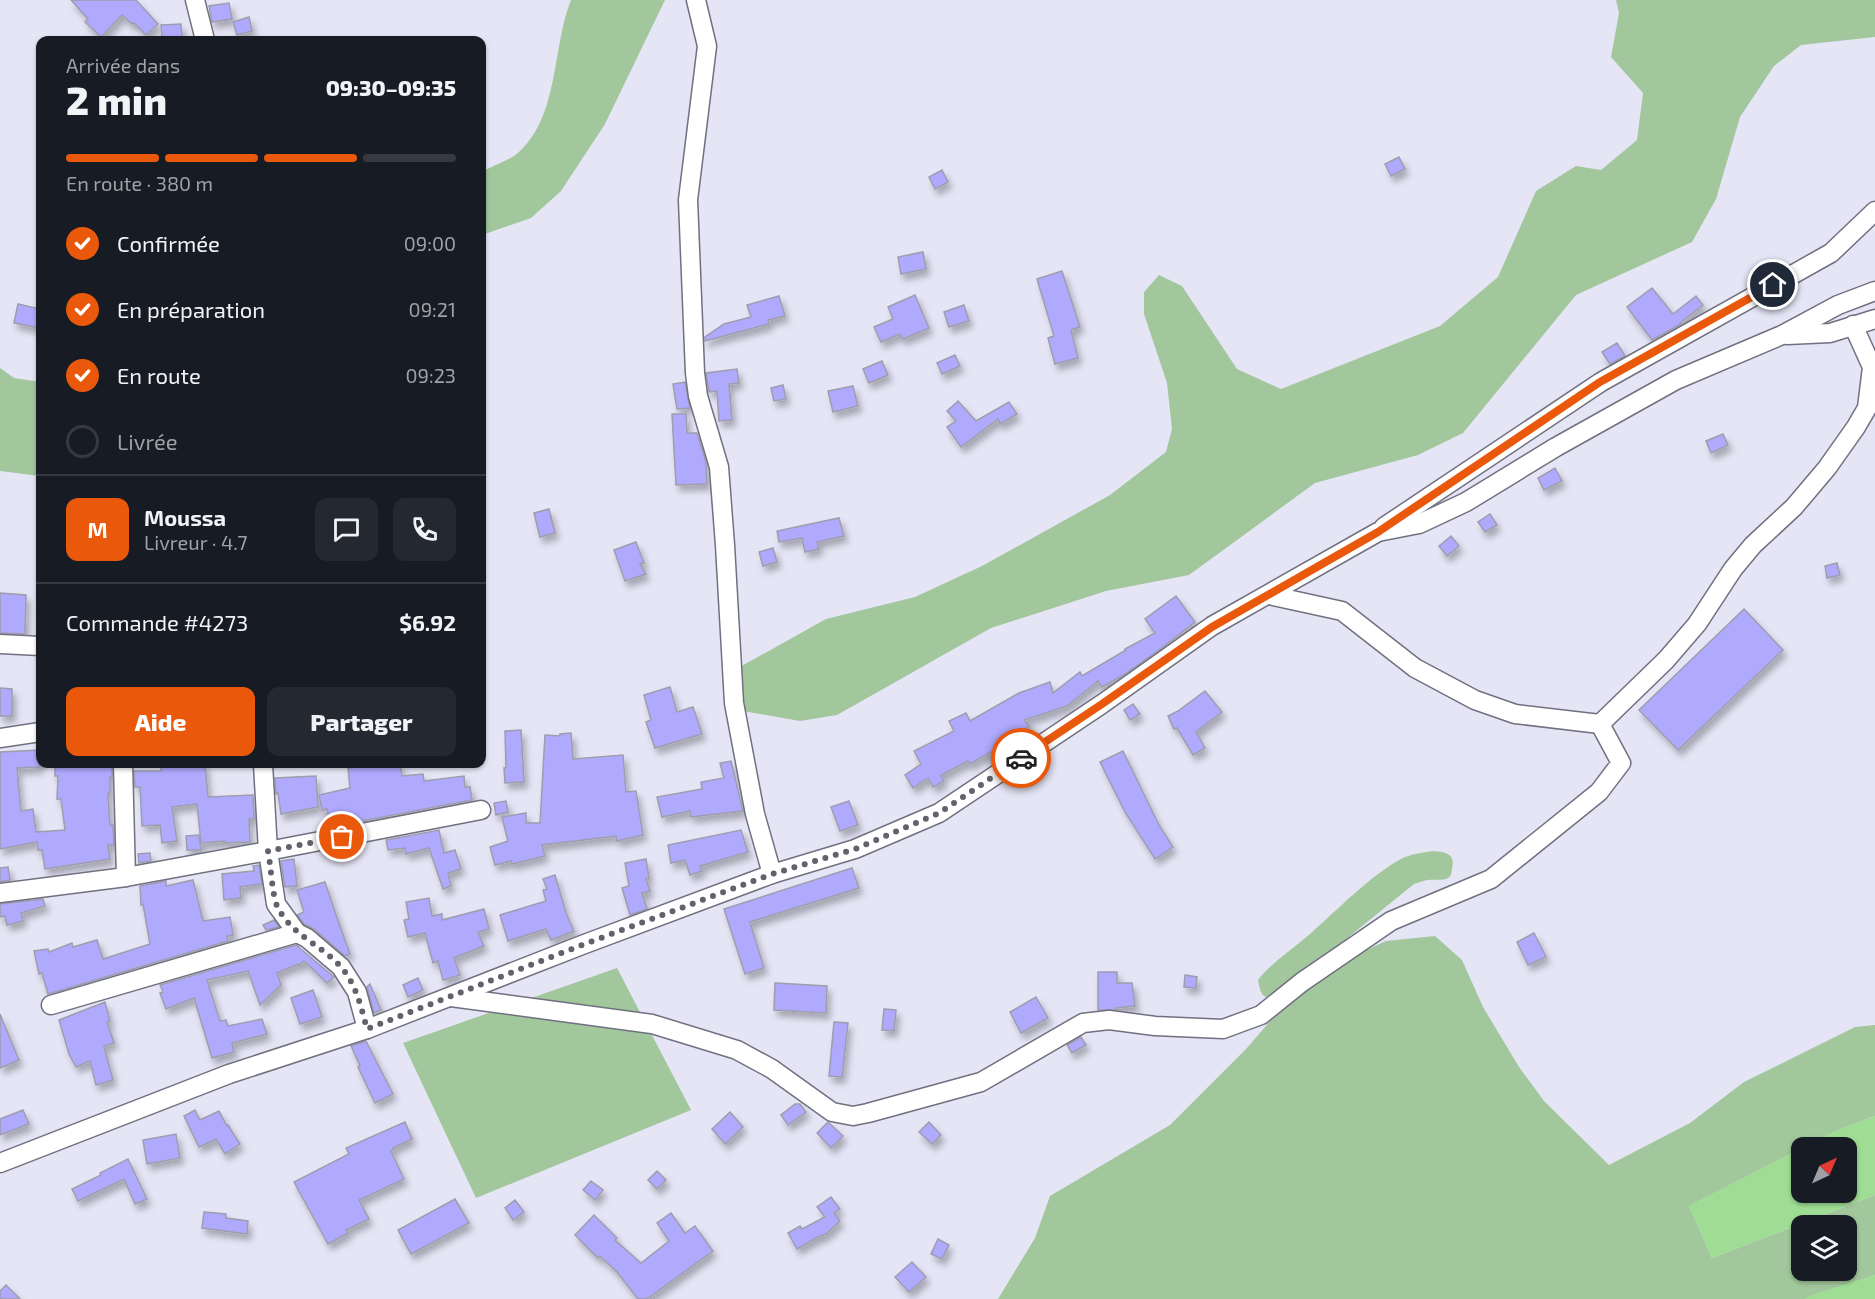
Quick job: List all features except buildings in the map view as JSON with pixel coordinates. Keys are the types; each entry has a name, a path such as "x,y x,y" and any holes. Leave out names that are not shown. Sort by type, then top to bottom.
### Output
{"street":[{"path":"195,0 204,36"},
{"path":"696,0 707,46 688,200 695,373 698,396 719,467 734,704 755,814 772,874"},
{"path":"0,1163 229,1074 367,1029 772,874 855,849 939,813 1212,627 1378,532 1600,382 1831,253 1875,211"},
{"path":"1378,532 1419,524 1466,502 1556,447 1676,380 1782,335 1838,305 1875,291"},
{"path":"1782,335 1830,333 1875,320"},
{"path":"1600,724 1666,660 1698,624 1733,569 1753,545 1794,507 1827,468 1856,428 1867,408 1872,367 1853,325"},
{"path":"1269,595 1342,611 1414,668 1475,700 1515,714 1600,724"},
{"path":"0,644 36,646"},
{"path":"449,996 652,1024 737,1050 772,1069 832,1112 853,1116 868,1113 981,1082 1083,1023 1109,1020 1155,1026 1222,1029 1261,1015 1302,982 1391,921 1491,879 1599,792 1621,763 1600,724"},
{"path":"0,738 36,733"},
{"path":"123,768 126,877"},
{"path":"264,768 268,851 276,904 297,933 307,938 341,966 357,992 367,1029"},
{"path":"0,893 126,877 482,810"},
{"path":"51,1005 297,933"}],"shaded area":[{"path":"571,0 665,0 605,124 561,191 531,218 486,234 486,170 519,152 532,137 541,120 553,80"},
{"path":"1616,0 1875,0 1875,37 1801,45 1774,66 1740,117 1716,199 1692,242 1576,295 1463,433 1418,455 1315,483 1189,575 1106,591 991,628 837,715 800,721 743,711 738,668 826,619 915,597 982,566 1110,495 1166,452 1172,429 1167,383 1144,314 1144,292 1159,275 1182,286 1237,369 1281,389 1440,326 1498,277 1536,191 1576,166 1601,170 1637,140 1643,93 1611,57 1619,13"},
{"path":"0,368 14,378 36,381 36,476 0,471"},
{"path":"1432,851 1445,853 1451,857 1453,864 1449,877 1414,884 1277,995 1268,998 1263,995 1258,980 1264,973 1366,884 1401,859"},
{"path":"1435,936 1462,960 1483,1007 1519,1067 1544,1101 1609,1165 1690,1123 1744,1082 1855,1027 1875,1025 1875,1116 1824,1137 1791,1137 1791,1154 1689,1206 1712,1258 1791,1227 1791,1281 1857,1281 1857,1215 1823,1215 1875,1195 1875,1275 1805,1299 998,1299 1035,1238 1050,1196 1170,1125 1246,1049 1279,1011 1343,961 1386,941"},
{"path":"617,968 691,1110 476,1198 403,1043"},
{"path":"1875,1116 1875,1195 1857,1202 1857,1137 1824,1137"},
{"path":"1791,1153 1791,1203 1854,1203 1823,1215 1791,1215 1791,1227 1712,1258 1689,1206"},
{"path":"1875,1275 1875,1299 1805,1299 1812,1295"}],"way so far":[{"path":"342,837 268,851 276,904 297,933 307,938 341,966 357,992 367,1029 772,874 855,849 939,813 1021,758"}],"route":[{"path":"1021,758 1212,627 1378,532 1600,382 1773,285"}]}
